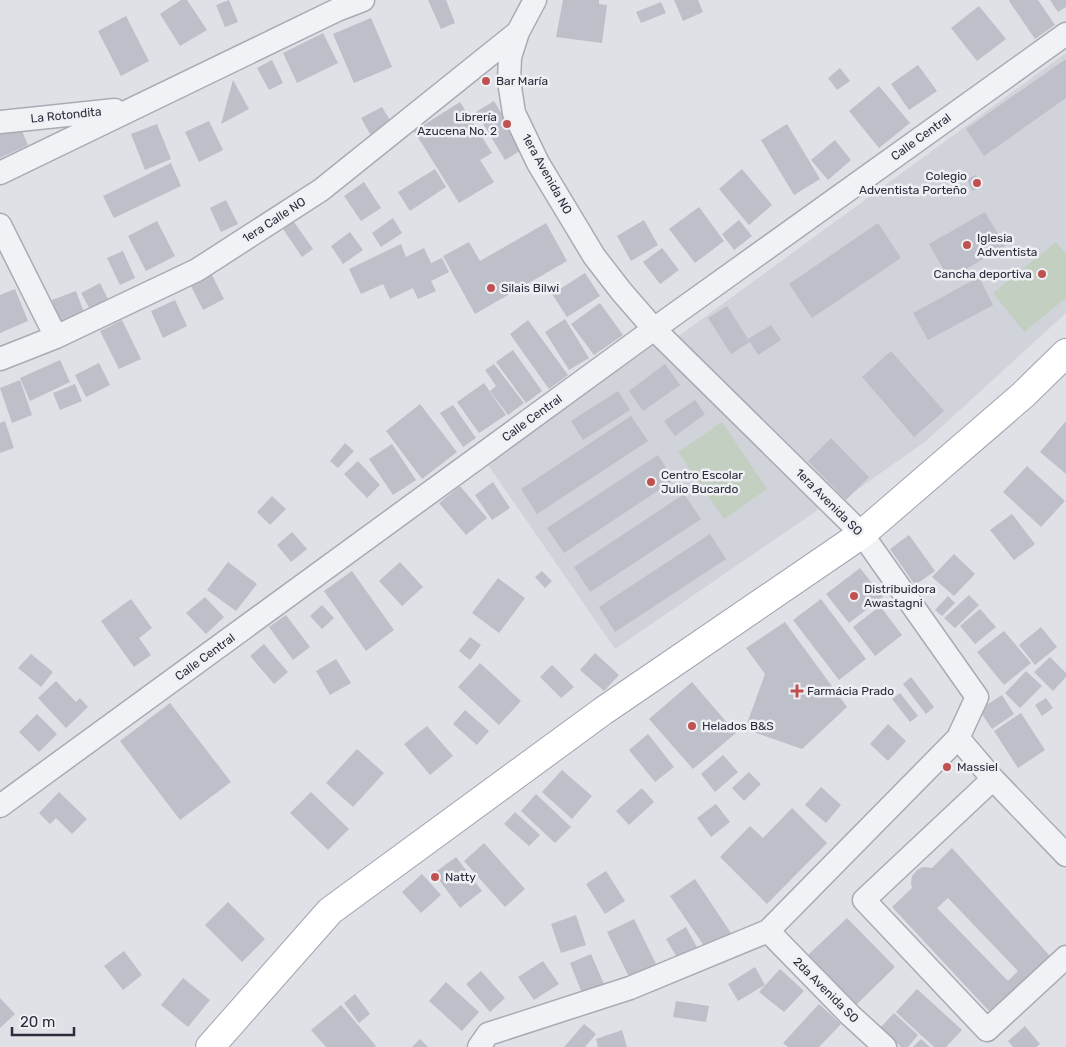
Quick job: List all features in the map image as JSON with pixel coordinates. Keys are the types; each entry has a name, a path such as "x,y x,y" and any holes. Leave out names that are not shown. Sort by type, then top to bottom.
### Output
{"main road":[{"path":"210,1047 330,911 595,717 862,534 1023,395 1066,353"}],"street":[{"path":"0,173 332,5 363,0"},
{"name":"1era Avenida NO","path":"536,0 518,32 510,57 509,81 514,113 538,163 594,256 654,329"},
{"name":"1era Calle NO","path":"0,359 56,337 197,270 321,190 518,32"},
{"name":"Calle Central","path":"0,806 654,329 1066,34"},
{"name":"La Rotondita","path":"0,122 131,108"},
{"path":"0,225 56,337"},
{"name":"1era Avenida SO","path":"654,329 862,534 977,697 958,738"},
{"path":"479,1047 488,1034 630,988 768,932 958,738 993,779 1066,855"},
{"path":"993,779 864,900 987,1030 1066,957"},
{"name":"2da Avenida SO","path":"768,932 850,1015 885,1047"}],"shaded area":[{"name":"Colegio Adventista Porteño","path":"1066,53 1066,313 926,441 844,499 676,338"},
{"name":"Centro Escolar Julio Bucardo","path":"653,340 825,505 615,649 484,459"}],"green space":[{"name":"Cancha deportiva","path":"1056,242 1066,254 1066,298 1024,332 993,293"},
{"path":"722,422 767,489 724,519 678,452"}],"building":[{"path":"181,0 187,0 207,30 180,46 160,14"},
{"path":"229,0 238,22 225,27 216,5"},
{"path":"428,0 446,0 455,23 441,29"},
{"path":"563,0 599,0 599,4 607,5 602,43 556,37"},
{"path":"674,0 698,0 703,12 683,21"},
{"path":"1010,0 1038,0 1055,25 1035,39"},
{"path":"1050,0 1066,0 1066,7 1058,12"},
{"path":"661,2 666,13 641,23 636,12"},
{"path":"979,6 1006,39 977,61 951,28"},
{"path":"126,16 149,61 121,76 98,31"},
{"path":"371,18 392,67 354,83 333,34"},
{"path":"323,33 338,63 297,83 283,53"},
{"name":"Colegio Adventista Porteño","path":"1066,59 1066,98 984,156 966,129"},
{"path":"272,60 283,83 269,90 257,68"},
{"path":"918,65 937,91 909,110 891,84"},
{"path":"840,68 850,81 837,90 828,78"},
{"path":"233,80 249,109 221,124"},
{"path":"879,86 910,123 879,148 849,111"},
{"path":"494,101 523,149 505,160 476,112"},
{"path":"460,102 492,153 480,160 494,182 459,203 414,131"},
{"path":"382,107 394,127 373,139 361,118"},
{"path":"209,121 223,150 199,162 185,132"},
{"path":"19,124 28,145 0,158 0,133"},
{"path":"157,124 171,159 145,170 131,134"},
{"path":"787,124 820,179 794,195 761,140"},
{"path":"835,140 851,160 828,180 811,160"},
{"path":"171,163 181,186 114,218 103,196"},
{"path":"435,169 446,187 410,211 398,192"},
{"path":"742,169 772,205 749,225 719,189"},
{"path":"976,175 981,187 972,191 967,179"},
{"path":"364,182 381,208 361,221 344,196"},
{"path":"226,200 238,224 221,232 210,208"},
{"path":"699,207 724,241 695,263 669,229"},
{"name":"Iglesia Adventista","path":"985,212 1005,246 949,279 929,244"},
{"path":"393,218 402,233 381,247 372,233"},
{"path":"644,220 658,245 631,261 617,236"},
{"path":"739,220 752,236 734,250 722,234"},
{"path":"157,221 175,256 146,271 128,236"},
{"path":"294,222 313,249 302,257 283,229"},
{"name":"Silais Bilwi","path":"546,223 567,261 475,314 443,256 469,242 480,261"},
{"path":"878,223 901,258 812,318 789,284"},
{"path":"350,232 363,250 343,264 331,246"},
{"path":"401,244 406,257 424,248 431,263 442,258 449,272 431,281 436,291 418,299 413,288 390,299 383,284 361,294 349,269"},
{"path":"662,248 679,270 660,284 643,262"},
{"path":"123,251 135,278 120,285 107,258"},
{"path":"210,271 224,299 203,310 189,282"},
{"path":"585,273 600,296 567,317 552,294"},
{"path":"979,277 993,305 928,340 913,313"},
{"path":"100,283 110,303 92,313 81,293"},
{"path":"15,289 28,321 0,333 0,295"},
{"path":"76,291 85,315 61,325 52,300"},
{"path":"175,300 187,326 163,338 151,311"},
{"path":"600,303 623,335 594,355 571,324"},
{"path":"727,306 748,339 771,325 781,340 758,355 750,342 731,354 708,318"},
{"path":"565,319 589,358 569,370 545,332"},
{"path":"122,320 141,359 119,369 100,331"},
{"path":"528,320 568,375 549,389 510,334"},
{"path":"513,350 542,391 526,403 496,362"},
{"path":"891,351 944,411 914,437 862,377"},
{"path":"60,360 70,382 30,401 20,378"},
{"path":"99,363 110,385 86,397 75,375"},
{"path":"494,364 524,403 508,415 490,391 496,386 485,370"},
{"path":"665,364 680,385 643,411 629,391"},
{"path":"20,380 32,415 12,423 0,388"},
{"path":"484,383 506,415 479,433 457,402"},
{"path":"75,384 82,401 60,410 53,393"},
{"path":"618,391 630,410 583,440 571,421"},
{"path":"695,400 705,414 675,436 664,421"},
{"path":"420,404 457,452 422,479 386,431"},
{"path":"453,405 476,438 463,447 440,413"},
{"path":"631,416 648,441 537,514 521,489"},
{"path":"5,421 14,448 0,453 0,423"},
{"path":"1066,421 1066,474 1040,452"},
{"path":"831,438 869,477 846,500 808,461"},
{"path":"345,443 354,451 338,468 330,461"},
{"path":"392,444 416,480 393,495 369,459"},
{"path":"658,455 674,480 564,553 547,528"},
{"path":"358,461 380,485 367,498 344,474"},
{"path":"1027,466 1065,501 1041,527 1003,492"},
{"path":"493,482 510,508 492,520 475,495"},
{"path":"460,486 487,518 466,535 439,503"},
{"path":"684,494 701,519 590,592 574,567"},
{"path":"272,496 286,509 270,525 257,512"},
{"path":"1012,514 1035,544 1014,560 990,530"},
{"path":"292,532 307,549 291,562 277,545"},
{"path":"710,534 726,559 615,632 599,607"},
{"path":"909,535 935,571 915,585 890,549"},
{"path":"954,554 975,574 954,596 932,577"},
{"path":"228,562 257,584 236,611 207,590"},
{"path":"400,562 423,587 402,606 379,581"},
{"name":"Distribuidora Awastagni","path":"860,568 883,597 849,623 826,594"},
{"path":"352,571 394,630 366,651 324,591"},
{"path":"542,571 552,581 545,588 535,577"},
{"path":"498,578 525,598 499,633 472,613"},
{"path":"969,595 979,605 955,628 944,618"},
{"path":"948,596 955,603 942,616 935,610"},
{"path":"205,597 224,617 206,634 186,613"},
{"path":"131,599 152,628 139,638 151,655 134,667 101,621"},
{"path":"821,599 866,659 839,680 793,620"},
{"path":"322,605 334,618 322,629 310,616"},
{"path":"880,606 902,635 875,656 853,627"},
{"path":"980,609 996,627 975,644 960,626"},
{"path":"286,615 310,647 293,660 269,627"},
{"name":"Farmácia Prado","path":"785,622 847,707 802,749 745,729 765,674 746,648"},
{"path":"1041,627 1057,647 1035,665 1019,645"},
{"path":"1004,631 1031,663 1004,685 977,652"},
{"path":"470,637 481,645 470,660 459,651"},
{"path":"264,644 288,672 274,684 250,656"},
{"path":"595,653 619,675 604,691 580,670"},
{"path":"31,654 53,672 41,687 18,668"},
{"path":"1050,657 1066,673 1066,677 1053,691 1034,672"},
{"path":"336,659 351,683 330,695 316,671"},
{"path":"480,663 521,701 499,725 458,687"},
{"path":"552,665 574,687 561,698 540,677"},
{"path":"1026,671 1042,686 1020,708 1005,693"},
{"path":"911,677 934,707 926,714 903,684"},
{"path":"56,681 76,702 80,698 88,707 66,728 38,698"},
{"name":"Helados B&S","path":"692,682 736,733 693,769 649,719"},
{"path":"900,693 918,716 910,722 892,699"},
{"path":"1002,695 1014,714 992,729 979,710"},
{"path":"1046,698 1053,708 1042,716 1035,705"},
{"path":"170,703 231,782 180,820 120,741"},
{"path":"465,710 489,731 477,745 453,724"},
{"path":"1021,713 1045,750 1018,768 994,731"},
{"path":"37,714 57,734 39,752 19,732"},
{"path":"888,724 906,741 888,761 870,744"},
{"path":"427,726 453,756 430,775 404,744"},
{"path":"648,734 674,767 655,782 629,750"},
{"path":"357,749 384,773 353,807 326,783"},
{"path":"723,755 738,772 715,792 701,774"},
{"path":"562,770 592,796 572,819 542,792"},
{"path":"749,772 761,784 744,801 732,788"},
{"path":"821,787 841,805 826,823 805,805"},
{"path":"642,788 654,802 629,825 616,811"},
{"path":"59,792 87,819 72,834 56,818 50,824 39,813"},
{"path":"311,792 349,829 328,850 290,813"},
{"path":"536,794 571,827 555,843 521,811"},
{"path":"716,804 730,822 711,837 697,818"},
{"path":"792,808 827,843 767,904 720,857 750,826 763,838"},
{"path":"515,812 540,835 529,846 504,824"},
{"path":"484,843 525,889 505,907 464,861"},
{"path":"952,848 1050,956 989,1011 892,907 912,888 912,876 917,870 923,867 932,868","holes":["948,898 1018,971 1008,981 937,908"]},
{"path":"456,857 482,891 460,908 434,873"},
{"path":"606,871 625,901 605,914 586,884"},
{"path":"422,874 441,895 421,913 402,892"},
{"path":"695,879 733,936 709,953 670,896"},
{"path":"228,902 265,939 242,962 205,925"},
{"path":"576,915 586,945 561,953 551,924"},
{"path":"847,918 895,967 855,1006 807,956"},
{"path":"634,919 658,968 631,981 607,932"},
{"path":"686,927 700,953 681,964 666,939"},
{"path":"124,951 142,975 123,990 104,966"},
{"path":"591,954 604,984 582,993 570,963"},
{"path":"543,961 559,984 534,1000 518,977"},
{"path":"755,967 765,985 738,1001 728,984"},
{"path":"780,969 804,991 784,1012 759,992"},
{"path":"481,971 505,998 490,1012 466,984"},
{"path":"183,978 210,1000 188,1027 161,1005"},
{"path":"446,982 479,1012 462,1031 429,1001"},
{"path":"917,989 962,1030 946,1047 934,1047 896,1012"},
{"path":"355,994 370,1014 359,1023 344,1003"},
{"path":"0,998 15,1014 0,1028"},
{"path":"676,1001 709,1006 706,1022 673,1017"},
{"path":"819,1004 841,1024 819,1047 788,1047 783,1043"},
{"path":"341,1005 376,1046 326,1047 311,1030"},
{"path":"894,1013 918,1035 908,1047 901,1047 880,1028"},
{"path":"584,1024 596,1034 585,1047 564,1047"},
{"path":"1025,1026 1040,1044 1036,1047 1013,1047 1008,1041"},
{"path":"622,1030 627,1047 598,1047 596,1039"},
{"path":"420,1039 428,1047 412,1047"},
{"path":"921,1039 930,1047 913,1047"}],"place":[{"name":"Bar María","path":"486,81"},
{"name":"Librería Azucena No. 2","path":"507,124"},
{"name":"Colegio Adventista Porteño","path":"977,183"},
{"name":"Iglesia Adventista","path":"967,245"},
{"name":"Cancha deportiva","path":"1042,274"},
{"name":"Silais Bilwi","path":"491,288"},
{"name":"Centro Escolar Julio Bucardo","path":"651,482"},
{"name":"Distribuidora Awastagni","path":"854,596"},
{"name":"Farmácia Prado","path":"797,691"},
{"name":"Helados B&S","path":"692,726"},
{"name":"Massiel","path":"947,767"},
{"name":"Natty","path":"435,877"}]}
